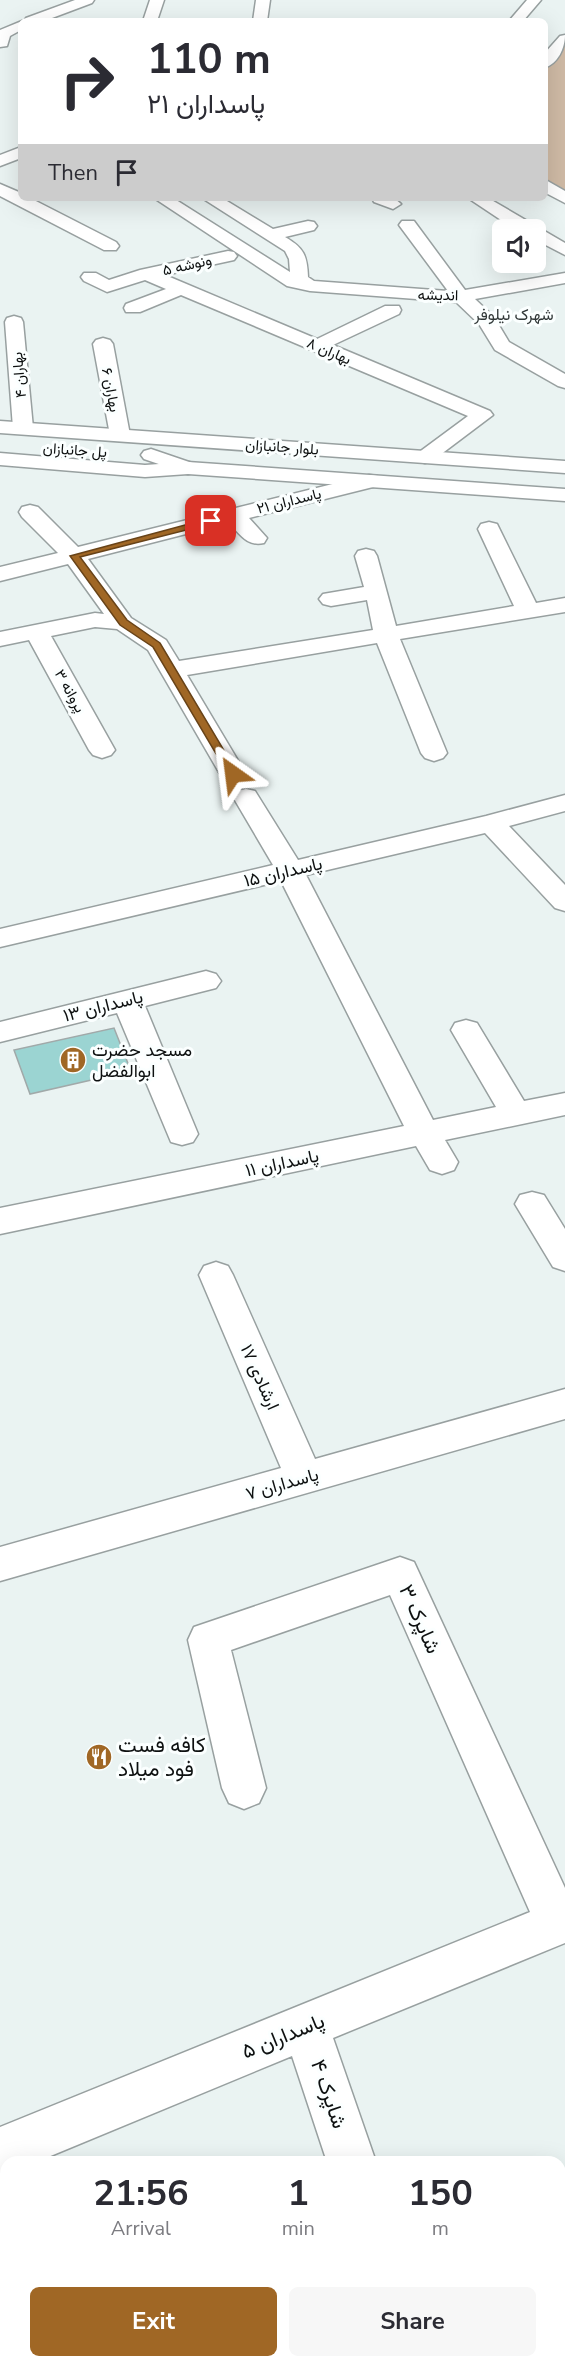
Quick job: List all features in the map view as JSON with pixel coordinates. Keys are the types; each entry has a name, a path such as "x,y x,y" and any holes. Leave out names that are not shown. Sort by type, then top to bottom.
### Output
{"main road":[{"path":"39,18 87,0"},
{"path":"151,18 157,0"},
{"path":"260,18 263,0"},
{"path":"519,18 534,0"},
{"path":"15,56 1,43 3,34 18,26"},
{"path":"548,59 565,39"},
{"path":"0,161 18,153"},
{"path":"548,187 565,198"},
{"path":"0,189 18,198"},
{"path":"23,201 110,246"},
{"name":"اندیشه","path":"167,201 299,286 434,297 565,278"},
{"path":"215,201 295,252 298,259 299,286"},
{"path":"481,201 511,219"},
{"path":"408,225 459,294 487,321 502,346 565,382"},
{"path":"270,235 308,226"},
{"path":"546,239 565,250"},
{"name":"ونوشه ۵","path":"146,274 228,256"},
{"path":"90,277 107,287 146,274"},
{"name":"بهاران ۸","path":"146,274 483,415 424,457"},
{"path":"133,308 181,289"},
{"path":"248,317 276,306"},
{"path":"317,346 392,310"},
{"name":"بهاران ۴","path":"14,322 23,428"},
{"name":"بهاران ۶","path":"103,344 120,435"},
{"path":"0,401 21,400"},
{"name":"بلوار جانبازان","path":"0,427 564,467"},
{"name":"پل جانبازان","path":"0,444 151,455"},
{"name":"بلوار جانبازان","path":"151,455 188,468"},
{"name":"بلوار جانبازان","path":"0,459 145,471 188,468 565,495"},
{"name":"پاسداران ۲۱","path":"0,574 369,481"},
{"path":"30,512 74,556 123,622 157,645 290,870 424,1133 442,1162"},
{"path":"234,515 256,538"},
{"path":"489,530 528,611"},
{"path":"366,556 386,634 434,753"},
{"path":"331,599 377,592"},
{"path":"171,670 565,605"},
{"path":"0,639 96,621 123,622"},
{"name":"پروانه ۳","path":"38,633 102,750"},
{"name":"پاسداران ۱۵","path":"0,938 491,823 565,803"},
{"path":"491,823 565,902"},
{"name":"پاسداران ۱۳","path":"0,1032 206,981"},
{"path":"128,1000 183,1134"},
{"path":"466,1030 516,1114"},
{"name":"پاسداران ١١","path":"0,1221 565,1104"},
{"path":"532,1204 565,1258"},
{"name":"ارشادی ۱۷","path":"216,1275 304,1478"},
{"name":"پاسداران ۷","path":"0,1564 565,1404"},
{"name":"شاپرک ۳","path":"244,1788 208,1640 400,1574 561,1922"},
{"name":"پاسداران ۵","path":"0,2152 561,1922"},
{"name":"شاپرک ۴","path":"306,2027 350,2156"}],"shaded area":[{"path":"565,39 565,198 548,186 548,59"}],"building":[{"name":"مسجد حضرت ابوالفضل","path":"114,1028 131,1071 30,1094 14,1050"}],"place":[{"name":"مسجد حضرت ابوالفضل","path":"73,1060"},
{"name":"کافه فست فود میلاد","path":"99,1757"}],"district":[{"name":"شهرک نیلوفر","path":"514,314"}],"route":[{"path":"211,521 74,556 123,622 157,645 233,774"}]}
